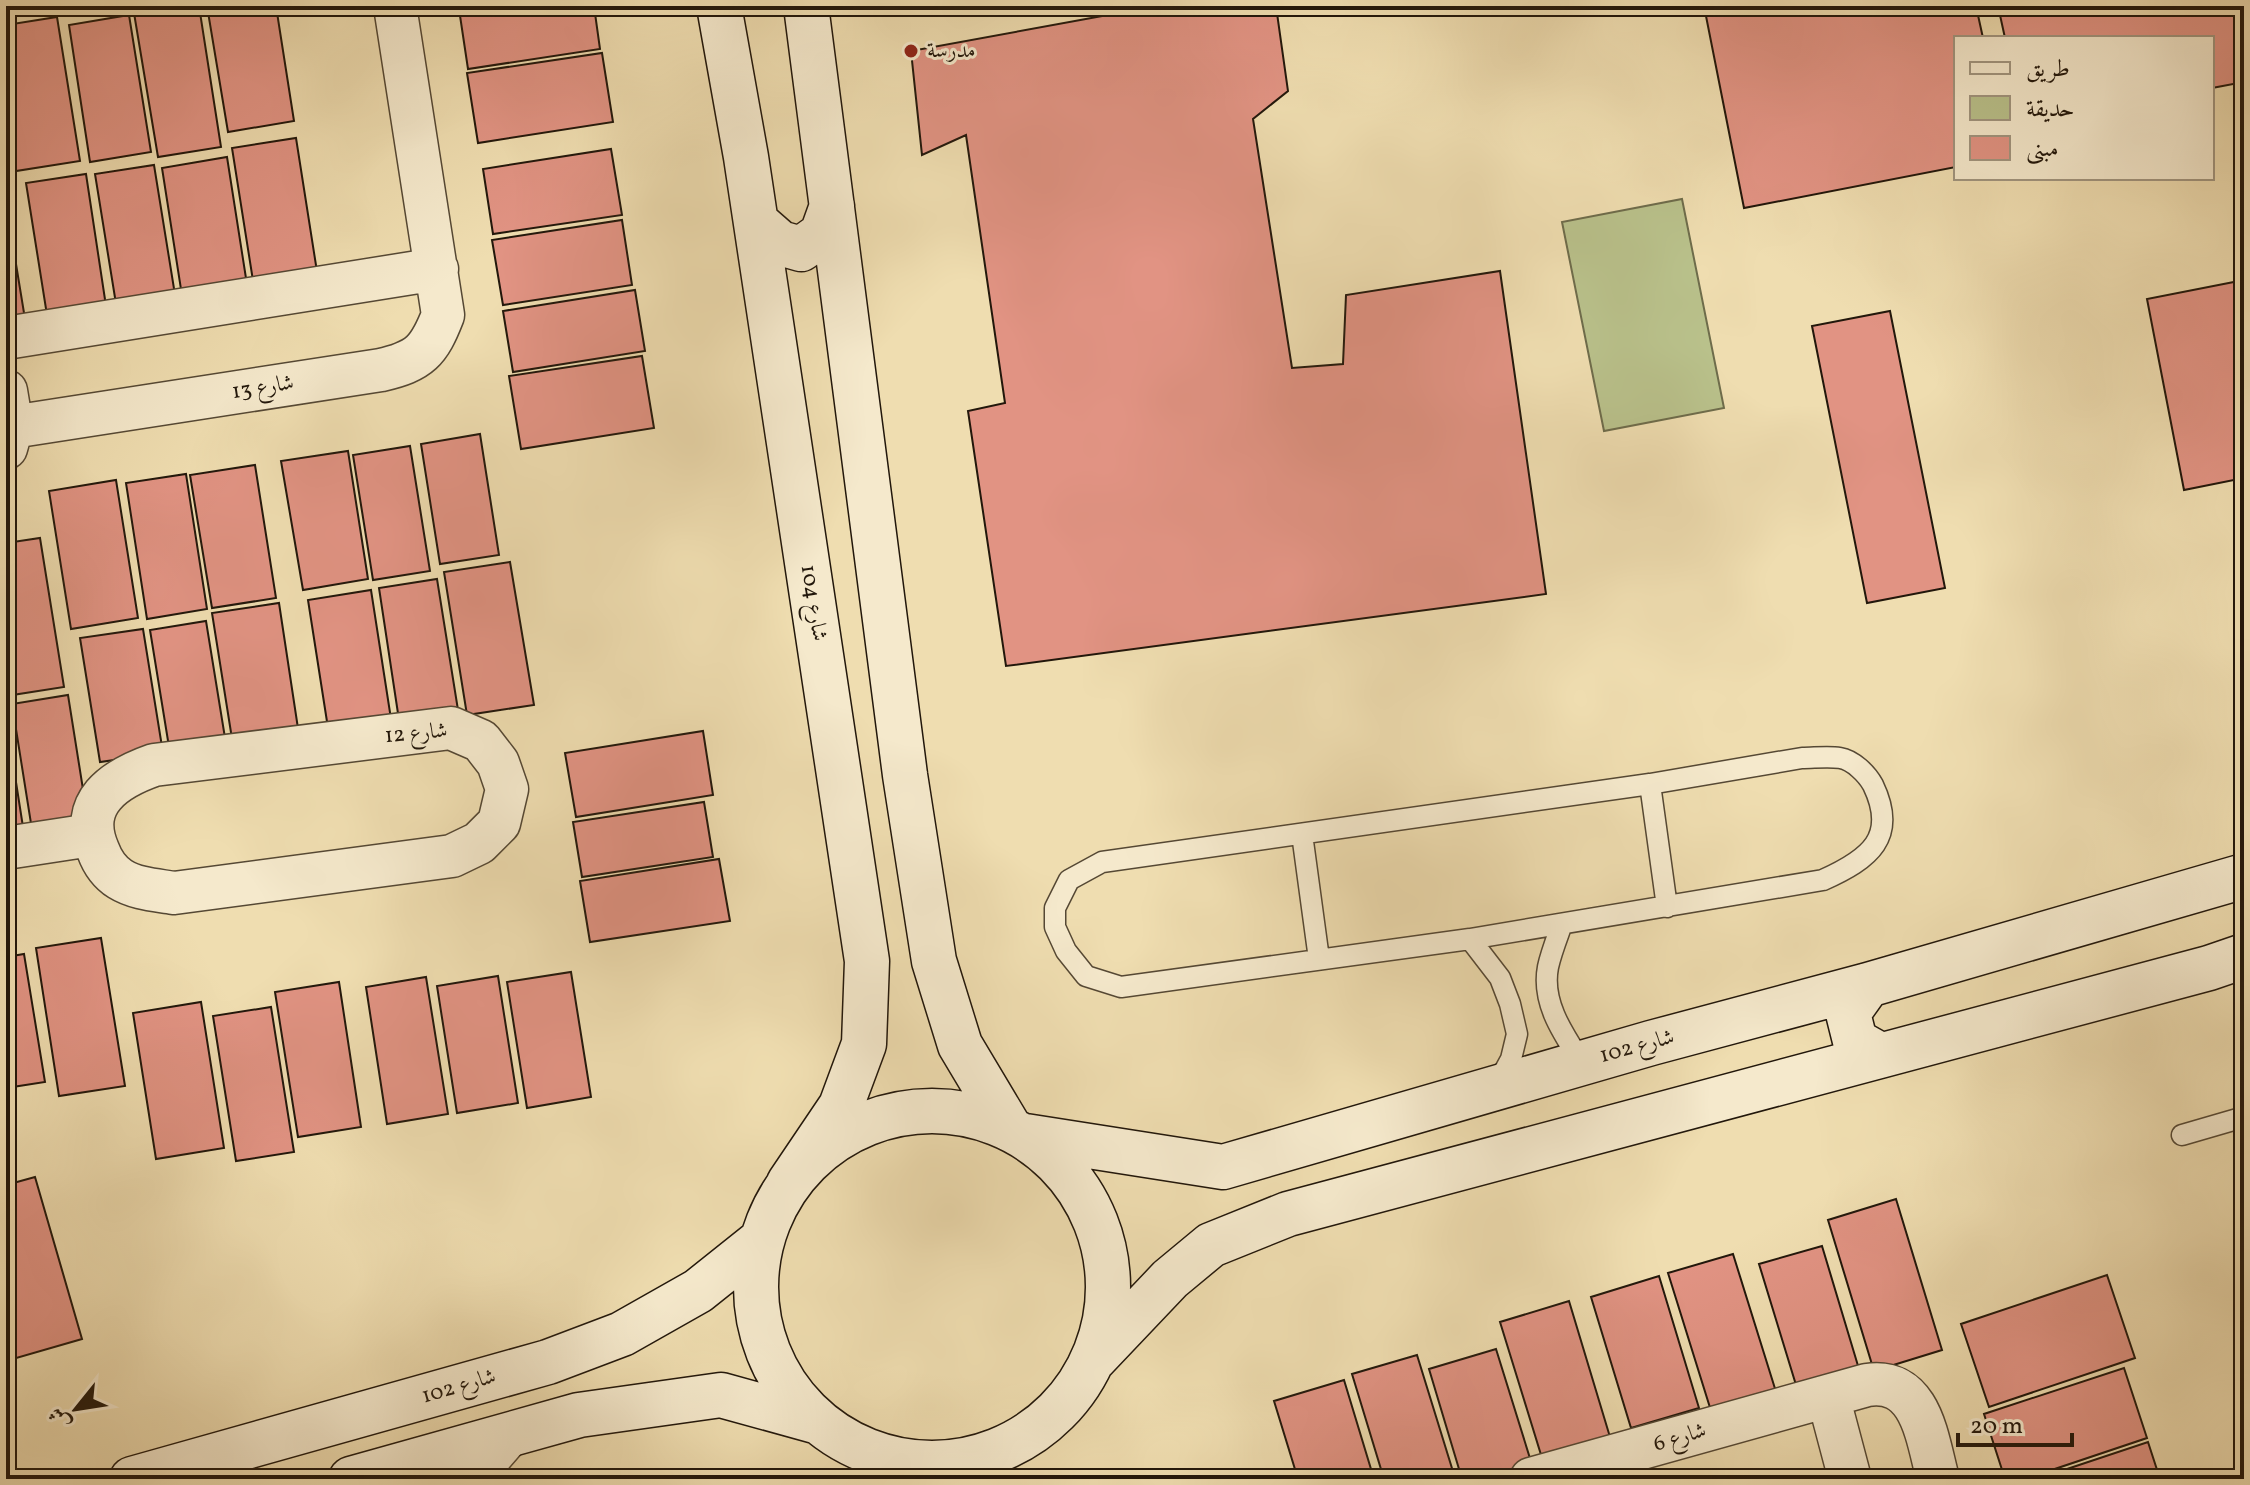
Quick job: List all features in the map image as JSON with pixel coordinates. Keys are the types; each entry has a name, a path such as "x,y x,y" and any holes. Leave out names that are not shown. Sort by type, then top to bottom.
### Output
{"street":[{"name":"شارع 13","path":"8,422 399,366 418,356 432,341 443,315 395,6"},
{"name":"شارع 104","path":"719,6 756,222 867,961 864,1044 841,1106 789,1183"},
{"path":"806,6 905,775 934,961 960,1045 1017,1132 1064,1169 1092,1211 1107,1260 1107,1311 1094,1359"},
{"path":"756,222 780,243 801,249 822,234 832,206"},
{"path":"6,338 437,269"},
{"name":"شارع 12","path":"451,728 481,741 498,763 507,789 499,823 479,843 452,856 174,893 142,889 119,879 103,862 91,835 94,810 106,790 131,773 154,765 451,728"},
{"path":"6,848 91,835"},
{"name":"شارع 102","path":"789,1183 823,1147 866,1122 913,1111 962,1113 1017,1132 1223,1167 2244,876"},
{"path":"351,1479 579,1415 721,1395 819,1422 904,1471 966,1470 1041,1427 1071,1396 1094,1359 1170,1279 1211,1245 1288,1214 1880,1055 2232,967"},
{"path":"1868,985 1848,1013 1855,1041 1880,1055"},
{"path":"789,1183 773,1210 762,1240 756,1290 764,1339 785,1385 819,1422"},
{"name":"شارع 102","path":"132,1479 548,1362 622,1334 698,1291 762,1240"},
{"name":"شارع 6","path":"1531,1479 1882,1383 1896,1387 1910,1398 1920,1413 1938,1479"},
{"path":"1828,1396 1850,1479"},
{"path":"471,1479 509,1435"}],"lane":[{"path":"1802,758 1843,758 1868,774 1882,804 1883,831 1867,855 1842,872 1823,880 1470,939 1121,987 1086,976 1066,951 1055,927 1055,908 1069,880 1102,862 1650,784 1802,758"},
{"path":"1650,784 1667,907"},
{"path":"1302,834 1319,959"},
{"path":"1562,924 1548,967 1547,981 1551,1007 1582,1063"},
{"path":"1470,939 1500,978 1517,1034 1511,1059 1496,1088"},
{"path":"2182,1135 2244,1117"}],"green space":[{"path":"1682,199 1724,408 1604,431 1562,222"}],"building":[{"path":"199,6 221,147 158,157 134,13"},
{"path":"207,6 276,6 294,121 228,132"},
{"path":"479,6 594,6 600,49 468,69 459,9"},
{"path":"1157,6 1276,6 1288,91 1253,119 1292,368 1343,364 1346,295 1500,271 1546,594 1006,666 968,411 1005,403 966,135 922,155 911,51"},
{"path":"1704,6 1976,6 1983,36 1954,36 1954,167 1744,208"},
{"path":"1998,6 2244,6 2244,82 2214,88 2214,36 2005,36"},
{"path":"129,15 151,152 90,162 69,25"},
{"path":"57,17 80,161 16,171 6,106 6,25"},
{"path":"602,53 613,122 478,143 467,73"},
{"path":"296,138 318,278 254,287 232,148"},
{"path":"611,149 622,215 493,234 483,169"},
{"path":"227,157 248,291 183,302 162,168"},
{"path":"154,165 176,301 117,310 95,174"},
{"path":"86,174 106,306 47,315 26,183"},
{"path":"6,203 25,319 6,322"},
{"path":"622,220 632,285 503,305 492,240"},
{"path":"2244,280 2244,478 2184,490 2147,299"},
{"path":"635,290 645,351 513,372 503,311"},
{"path":"1890,311 1945,588 1867,603 1812,326"},
{"path":"642,356 654,428 521,449 509,376"},
{"path":"480,434 499,555 440,564 421,444"},
{"path":"410,446 430,571 373,580 353,455"},
{"path":"348,451 368,579 303,590 281,461"},
{"path":"255,465 276,598 212,608 190,475"},
{"path":"186,474 207,609 147,619 126,483"},
{"path":"116,480 138,618 71,629 49,491"},
{"path":"40,538 64,687 6,696 6,543"},
{"path":"510,562 534,705 467,715 444,572"},
{"path":"437,579 458,710 399,720 379,588"},
{"path":"371,590 391,719 328,728 308,600"},
{"path":"279,603 299,735 233,745 212,613"},
{"path":"206,621 226,744 170,753 150,630"},
{"path":"143,629 163,753 100,762 80,638"},
{"path":"68,695 89,827 33,836 12,704"},
{"path":"6,718 23,827 6,829"},
{"path":"703,731 713,795 576,817 565,753"},
{"path":"704,802 713,857 582,877 573,822"},
{"path":"719,859 730,921 590,942 580,881"},
{"path":"101,938 125,1086 59,1096 36,948"},
{"path":"24,954 45,1082 6,1088 6,957"},
{"path":"571,972 591,1097 527,1108 507,982"},
{"path":"498,976 518,1103 457,1113 437,986"},
{"path":"426,977 448,1114 387,1124 366,987"},
{"path":"339,982 361,1127 298,1137 275,992"},
{"path":"201,1002 224,1148 156,1159 133,1013"},
{"path":"271,1007 294,1152 236,1161 213,1016"},
{"path":"35,1177 82,1339 6,1361 6,1185"},
{"path":"1896,1199 1942,1350 1874,1371 1828,1220"},
{"path":"1822,1246 1862,1379 1800,1398 1759,1264"},
{"path":"1733,1254 1777,1395 1712,1414 1668,1273"},
{"path":"2107,1275 2135,1358 1989,1407 1961,1324"},
{"path":"1659,1276 1699,1408 1631,1428 1591,1297"},
{"path":"1569,1301 1610,1437 1542,1458 1500,1322"},
{"path":"1496,1349 1533,1468 1496,1479 1462,1479 1429,1369"},
{"path":"1417,1355 1455,1478 1384,1479 1352,1374"},
{"path":"2124,1368 2147,1438 2025,1479 2005,1479 1984,1414"},
{"path":"1344,1380 1374,1479 1298,1479 1274,1401"},
{"path":"2148,1442 2160,1479 2037,1479"}],"place":[{"name":"مدرسة","path":"911,51"}]}
